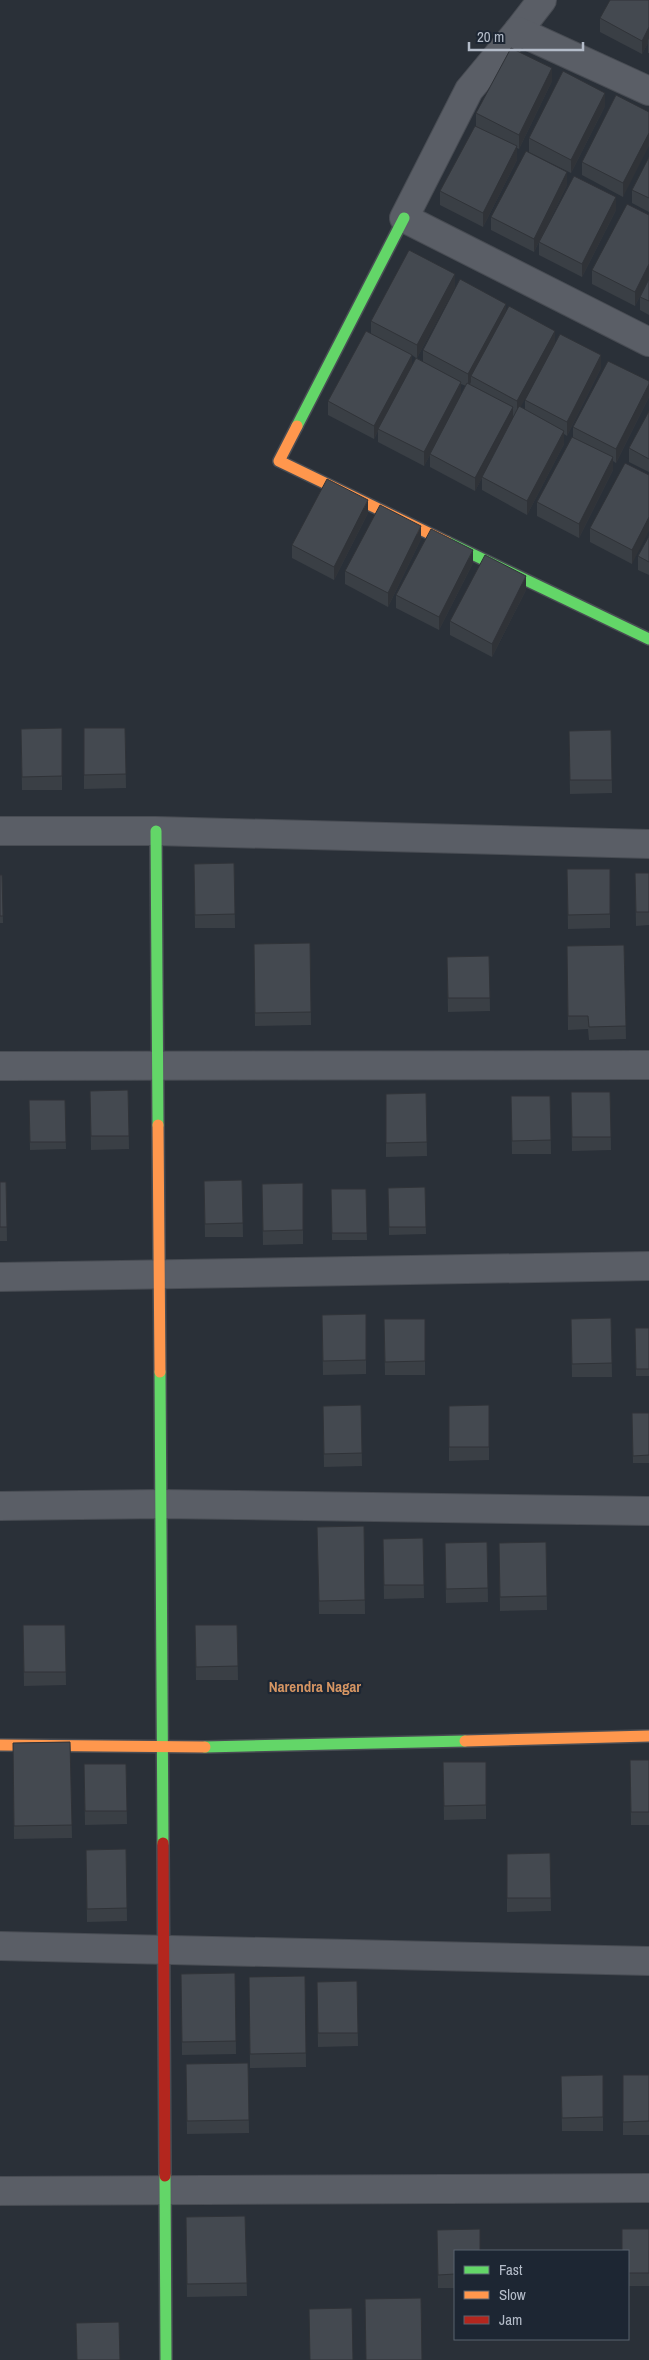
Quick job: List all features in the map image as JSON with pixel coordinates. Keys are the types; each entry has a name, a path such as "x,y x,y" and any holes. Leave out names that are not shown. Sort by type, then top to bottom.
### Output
{"street":[{"path":"542,0 469,90 279,461 649,639"},
{"path":"518,31 649,91"},
{"path":"404,218 649,342"},
{"path":"0,831 156,831 649,844"},
{"path":"156,831 166,2360"},
{"path":"0,1066 649,1065"},
{"path":"0,1278 649,1266"},
{"path":"0,1506 161,1504 649,1511"},
{"path":"0,1745 162,1748 649,1736"},
{"path":"0,1946 649,1961"},
{"path":"0,2191 649,2188"}],"building":[{"path":"610,0 649,0 649,27 642,41 600,18"},
{"path":"511,48 552,68 519,135 476,113"},
{"path":"563,71 605,93 571,160 529,138"},
{"path":"616,95 649,112 649,133 623,183 582,162"},
{"path":"475,126 517,146 483,213 440,191"},
{"path":"526,151 567,172 534,239 491,217"},
{"path":"649,157 649,198 632,190"},
{"path":"574,176 616,197 582,264 539,242"},
{"path":"627,204 649,215 649,264 635,292 592,270"},
{"path":"409,250 455,274 417,345 371,321"},
{"path":"460,279 506,304 468,374 423,350"},
{"path":"649,279 649,301 640,297"},
{"path":"509,306 555,331 517,401 471,376"},
{"path":"366,331 412,355 374,426 328,401"},
{"path":"560,334 601,355 567,422 525,400"},
{"path":"416,358 461,382 424,452 378,429"},
{"path":"608,361 649,381 616,449 573,427"},
{"path":"467,383 513,407 475,478 430,454"},
{"path":"519,406 564,431 527,501 482,477"},
{"path":"649,411 649,459 629,448"},
{"path":"572,437 613,457 579,524 537,502"},
{"path":"625,463 649,475 649,517 632,550 590,528"},
{"path":"327,479 368,500 334,567 292,545"},
{"path":"380,505 421,526 388,593 345,571"},
{"path":"431,529 473,550 439,617 396,595"},
{"path":"649,536 649,562 638,556"},
{"path":"485,555 526,576 492,644 450,621"},
{"path":"62,728 62,776 22,777 21,729"},
{"path":"84,728 125,728 126,774 84,775"},
{"path":"611,730 612,780 570,780 569,731"},
{"path":"234,863 235,914 195,915 194,864"},
{"path":"567,869 610,869 610,914 568,915"},
{"path":"635,873 649,873 649,912 636,912"},
{"path":"0,875 2,875 3,916 0,916"},
{"path":"310,943 311,1012 255,1013 254,944"},
{"path":"624,945 626,1026 589,1027 588,1016 568,1016 567,946"},
{"path":"489,956 490,998 448,998 447,957"},
{"path":"128,1090 129,1136 91,1136 90,1091"},
{"path":"571,1092 610,1092 611,1137 572,1137"},
{"path":"426,1093 427,1142 386,1143 386,1094"},
{"path":"511,1096 550,1096 551,1140 512,1141"},
{"path":"29,1100 65,1100 66,1142 30,1142"},
{"path":"242,1180 243,1223 205,1224 204,1181"},
{"path":"0,1182 6,1182 7,1227 0,1227"},
{"path":"303,1183 303,1230 263,1231 262,1184"},
{"path":"425,1187 426,1227 389,1227 388,1188"},
{"path":"331,1189 366,1189 367,1233 332,1233"},
{"path":"366,1314 366,1360 323,1361 322,1315"},
{"path":"611,1318 612,1363 572,1364 571,1319"},
{"path":"384,1319 425,1319 425,1361 385,1362"},
{"path":"635,1328 649,1328 649,1369 636,1369"},
{"path":"361,1405 362,1453 324,1454 323,1406"},
{"path":"489,1405 489,1447 449,1447 449,1406"},
{"path":"632,1413 649,1413 649,1455 633,1456"},
{"path":"364,1526 365,1600 319,1601 317,1527"},
{"path":"423,1538 424,1585 384,1585 383,1539"},
{"path":"487,1542 488,1588 446,1589 445,1543"},
{"path":"546,1542 547,1596 500,1597 499,1543"},
{"path":"23,1625 65,1625 66,1672 24,1672"},
{"path":"195,1625 237,1625 238,1666 196,1667"},
{"path":"70,1742 72,1825 14,1826 13,1743"},
{"path":"630,1760 649,1760 649,1812 631,1812"},
{"path":"443,1762 486,1762 486,1805 444,1806"},
{"path":"84,1764 126,1764 127,1811 85,1811"},
{"path":"126,1849 127,1908 87,1909 86,1850"},
{"path":"550,1853 551,1898 507,1898 507,1854"},
{"path":"235,1973 236,2041 182,2042 181,1974"},
{"path":"305,1976 306,2053 250,2054 249,1977"},
{"path":"357,1981 358,2033 318,2033 317,1982"},
{"path":"248,2063 249,2120 187,2121 186,2064"},
{"path":"603,2075 603,2117 562,2118 561,2076"},
{"path":"623,2075 649,2075 649,2121 623,2122"},
{"path":"245,2216 247,2283 187,2284 186,2217"},
{"path":"480,2229 480,2250 454,2250 454,2274 438,2275 437,2230"},
{"path":"622,2229 649,2229 649,2273 629,2273 629,2250 622,2250"},
{"path":"421,2298 422,2360 366,2360 365,2299"},
{"path":"352,2308 353,2360 310,2360 309,2309"},
{"path":"119,2322 120,2360 77,2360 76,2323"}],"traffic: fast":[{"path":"297,426 404,218"},
{"path":"447,542 649,639"},
{"path":"156,831 158,1125"},
{"path":"160,1372 163,1843"},
{"path":"205,1747 465,1741"},
{"path":"165,2176 166,2360"}],"traffic: slow":[{"path":"297,426 279,461 447,542"},
{"path":"158,1125 160,1372"},
{"path":"465,1741 649,1736"},
{"path":"0,1745 205,1747"}],"traffic: jam":[{"path":"163,1843 165,2176"}],"district":[{"name":"Narendra Nagar","path":"315,1686"}]}
